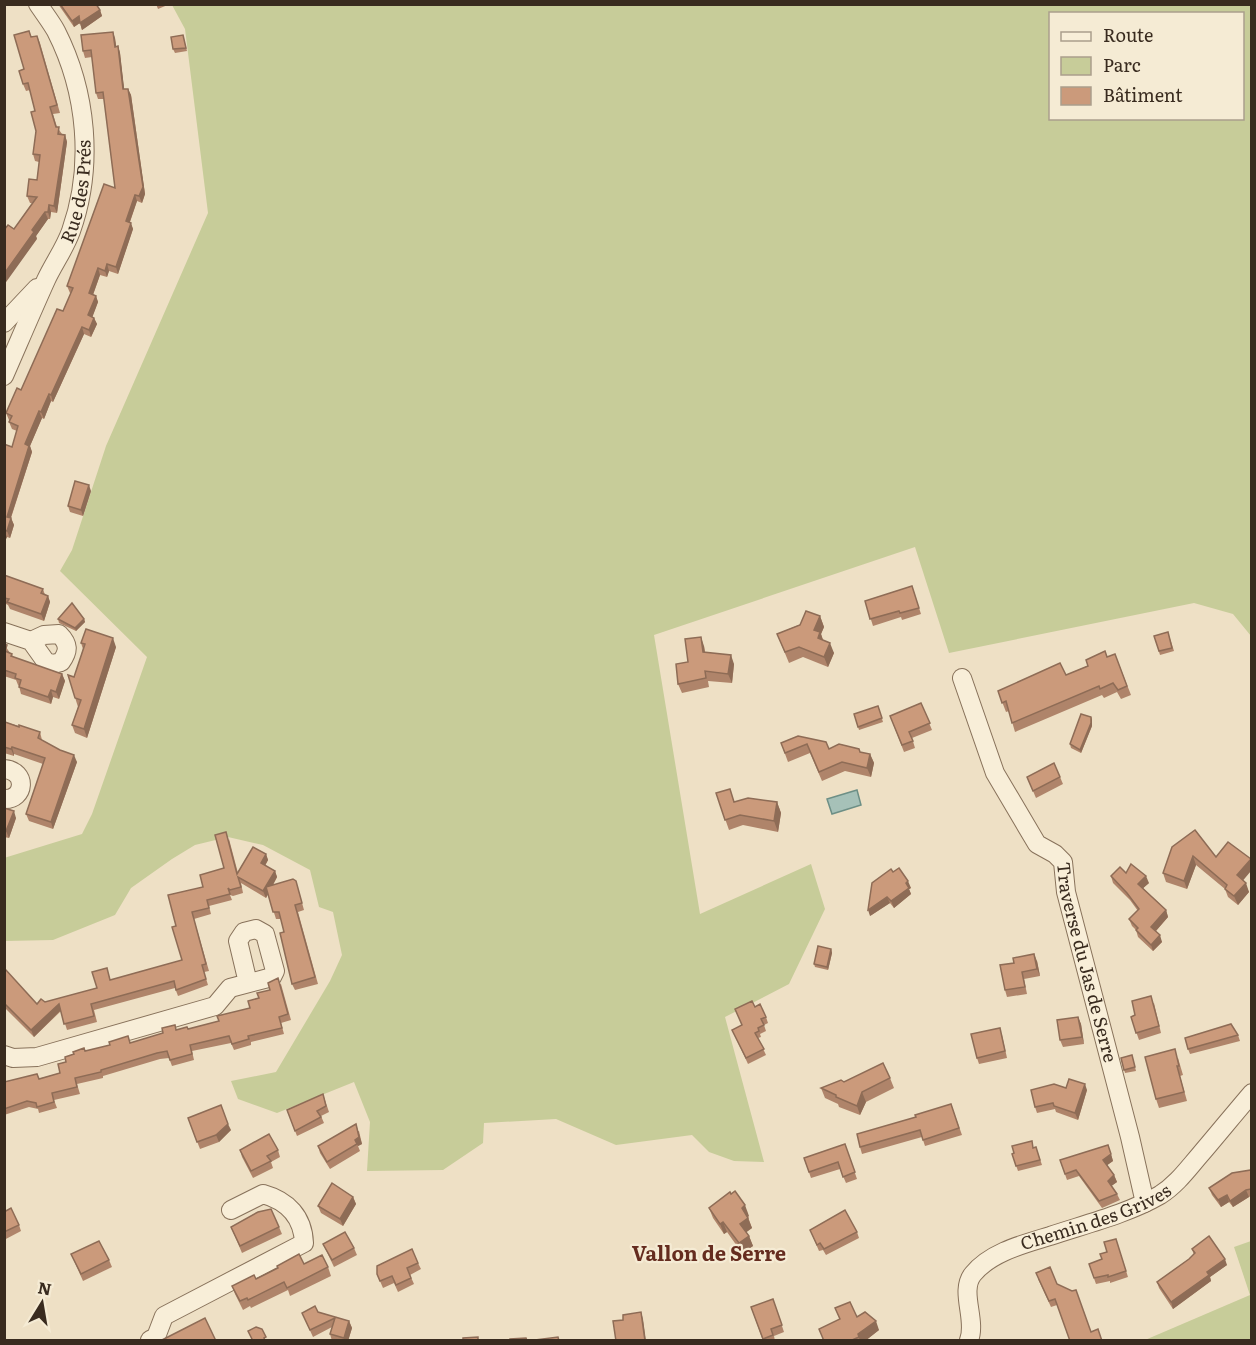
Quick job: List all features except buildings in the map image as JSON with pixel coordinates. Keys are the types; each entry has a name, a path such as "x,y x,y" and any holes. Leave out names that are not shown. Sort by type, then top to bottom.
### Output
{"street":[{"name":"Rue des Prés","path":"4,376 47,278 71,233 84,174 85,132 74,78 56,31 38,4"},
{"path":"4,323 47,278"},
{"path":"4,632 31,641"},
{"name":"Traverse du Jas de Serre","path":"962,678 995,772 1037,844 1063,861 1066,892 1145,1203"},
{"path":"4,769 16,772 21,779 16,795 10,799 4,799"},
{"path":"4,1054 13,1058 36,1058 215,1006 230,988 248,983"},
{"name":"Chemin des Grives","path":"969,1341 973,1331 967,1294 971,1276 1014,1247 1145,1203 1163,1193 1178,1180 1251,1093"},
{"path":"150,1341 156,1338 164,1316 304,1243 303,1230 291,1208 274,1197 263,1194 231,1210"}],"green space":[{"path":"172,5 1251,5 1251,636 1233,614 1194,603 949,653 915,547 654,635 700,914 811,864 825,909 789,984 725,1017 764,1162 734,1161 709,1152 692,1135 616,1145 556,1119 484,1123 483,1143 443,1170 367,1171 370,1122 354,1082 277,1113 238,1099 231,1081 276,1072 330,981 342,955 333,912 319,907 310,870 263,845 228,837 195,845 172,859 131,888 115,915 53,940 5,941 4,858 82,834 92,814 147,657 60,571 72,550 106,446 208,213 185,29"},
{"path":"1251,1241 1251,1340 1145,1340 1250,1295 1234,1247"}],"water":[{"path":"857,790 861,805 832,814 827,799"}],"district":[{"name":"Vallon de Serre","path":"709,1254"}]}
